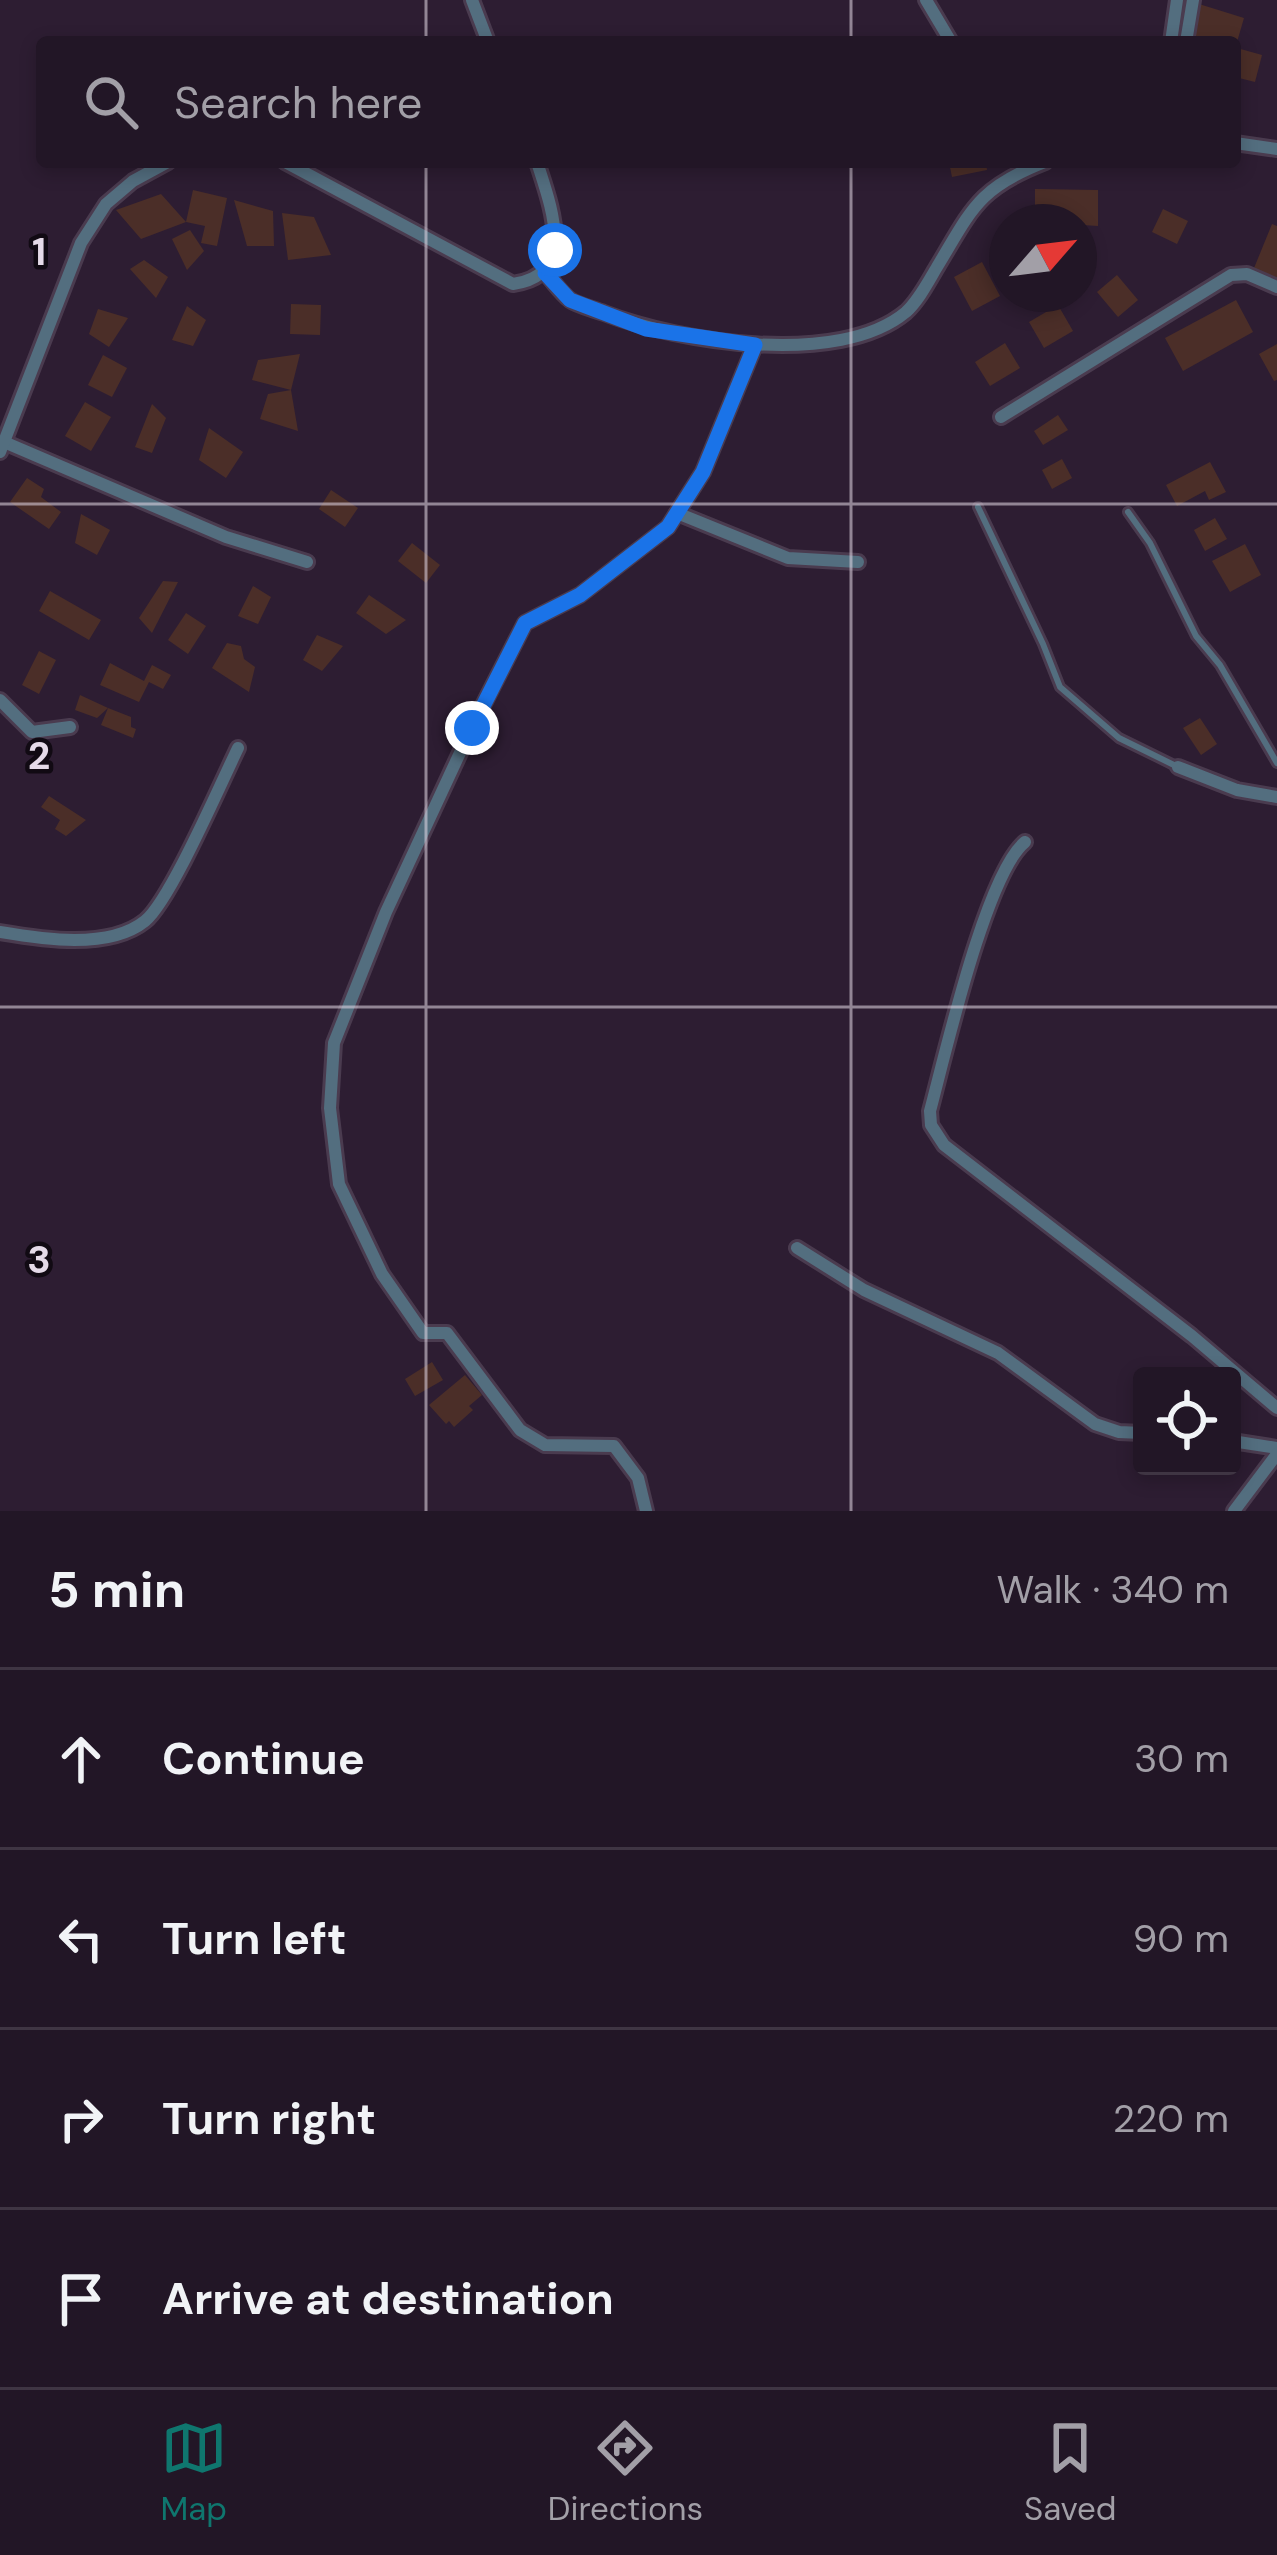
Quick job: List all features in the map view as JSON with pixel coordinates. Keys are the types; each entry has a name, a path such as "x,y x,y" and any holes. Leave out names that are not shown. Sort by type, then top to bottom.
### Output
{"street":[{"path":"472,0 486,36"},
{"path":"926,0 947,36"},
{"path":"1172,36 1177,0"},
{"path":"1187,36 1192,0"},
{"path":"1241,143 1277,149"},
{"path":"157,168 106,204 81,243 2,447 226,537 307,562"},
{"path":"296,168 502,280 524,282 545,273 555,250 539,168"},
{"path":"545,273 570,300 646,329 755,345 830,340 893,322 911,307 976,202 1030,168"},
{"path":"1000,417 1231,274 1247,274 1277,286"},
{"path":"646,1511 638,1478 614,1446 545,1445 520,1430 447,1333 423,1333 382,1274 339,1184 330,1108 334,1043 386,912 525,623 580,595 668,527 703,472 755,345"},
{"path":"677,513 788,558 858,562"},
{"path":"0,700 32,732 70,727"},
{"path":"0,932 41,940 110,936 146,920 172,880 238,748"},
{"path":"1178,767 1237,790 1277,797"},
{"path":"1025,842 1009,859 977,940 929,1111 934,1132 944,1145 1160,1311 1277,1408"},
{"path":"797,1248 864,1290 998,1353 1095,1424 1133,1433"},
{"path":"1234,1511 1277,1451 1241,1443"}],"lane":[{"path":"979,507 1060,687 1119,738 1178,767"},
{"path":"1128,512 1150,543 1196,636 1220,665 1277,763"}],"building":[{"path":"1199,4 1244,18 1239,36 1189,36"},
{"path":"1241,49 1262,55 1255,82 1241,78"},
{"path":"950,168 987,168 987,170 952,177"},
{"path":"1035,189 1098,190 1098,226 1097,204 1035,204"},
{"path":"193,190 227,198 217,246 201,243 205,226 186,222"},
{"path":"161,194 186,222 141,239 116,210"},
{"path":"234,200 273,211 274,246 247,246"},
{"path":"1163,209 1188,221 1177,244 1152,232"},
{"path":"282,213 314,217 331,255 288,260"},
{"path":"1272,224 1277,226 1277,283 1252,273"},
{"path":"190,230 204,251 187,270 172,239"},
{"path":"144,260 168,277 156,298 130,269"},
{"path":"982,262 989,275 989,302 972,311 954,277"},
{"path":"1117,275 1138,300 1118,317 1097,292"},
{"path":"1236,300 1253,332 1183,371 1165,338"},
{"path":"291,304 321,305 320,335 290,334"},
{"path":"187,306 206,320 193,346 172,340"},
{"path":"98,309 128,318 109,347 89,334"},
{"path":"1046,312 1062,312 1073,331 1044,348 1029,322"},
{"path":"1005,343 1020,368 990,386 975,362"},
{"path":"1277,344 1277,380 1274,381 1259,354"},
{"path":"300,354 291,390 252,380 258,360"},
{"path":"103,355 127,368 112,397 88,385"},
{"path":"291,390 298,431 260,419 268,394"},
{"path":"85,402 111,417 91,451 65,436"},
{"path":"152,404 166,418 152,453 135,447"},
{"path":"1058,415 1068,430 1043,445 1034,431"},
{"path":"209,428 243,452 226,478 199,460"},
{"path":"1062,459 1072,478 1052,489 1042,470"},
{"path":"1210,462 1226,492 1209,500 1205,491 1177,506 1166,485"},
{"path":"27,478 44,489 41,497 61,512 49,529 10,502"},
{"path":"331,490 358,508 345,527 319,509"},
{"path":"81,514 110,530 97,555 75,543"},
{"path":"1215,518 1227,539 1205,551 1194,530"},
{"path":"412,543 440,565 426,583 398,561"},
{"path":"1245,544 1261,575 1230,592 1212,561"},
{"path":"163,581 178,582 152,633 139,618"},
{"path":"253,586 271,597 258,624 238,616"},
{"path":"50,591 101,620 89,640 39,611"},
{"path":"369,595 406,620 386,634 356,613"},
{"path":"186,613 206,626 188,654 168,640"},
{"path":"317,635 343,646 322,671 303,660"},
{"path":"227,643 241,646 244,659 255,667 249,692 212,668"},
{"path":"39,651 56,660 39,694 22,685"},
{"path":"110,663 144,681 152,665 171,675 163,689 149,682 139,702 100,685"},
{"path":"80,695 108,708 97,718 75,710"},
{"path":"108,708 131,717 131,727 136,729 133,738 101,725"},
{"path":"1200,718 1217,744 1201,755 1183,728"},
{"path":"49,796 86,820 66,836 55,829 60,820 41,807"},
{"path":"432,1362 443,1380 415,1396 405,1379"},
{"path":"465,1375 482,1395 454,1427 429,1405"}],"route":[{"path":"472,728 525,623 580,595 668,527 703,472 755,345 646,329 570,300 545,273 555,250"}]}
